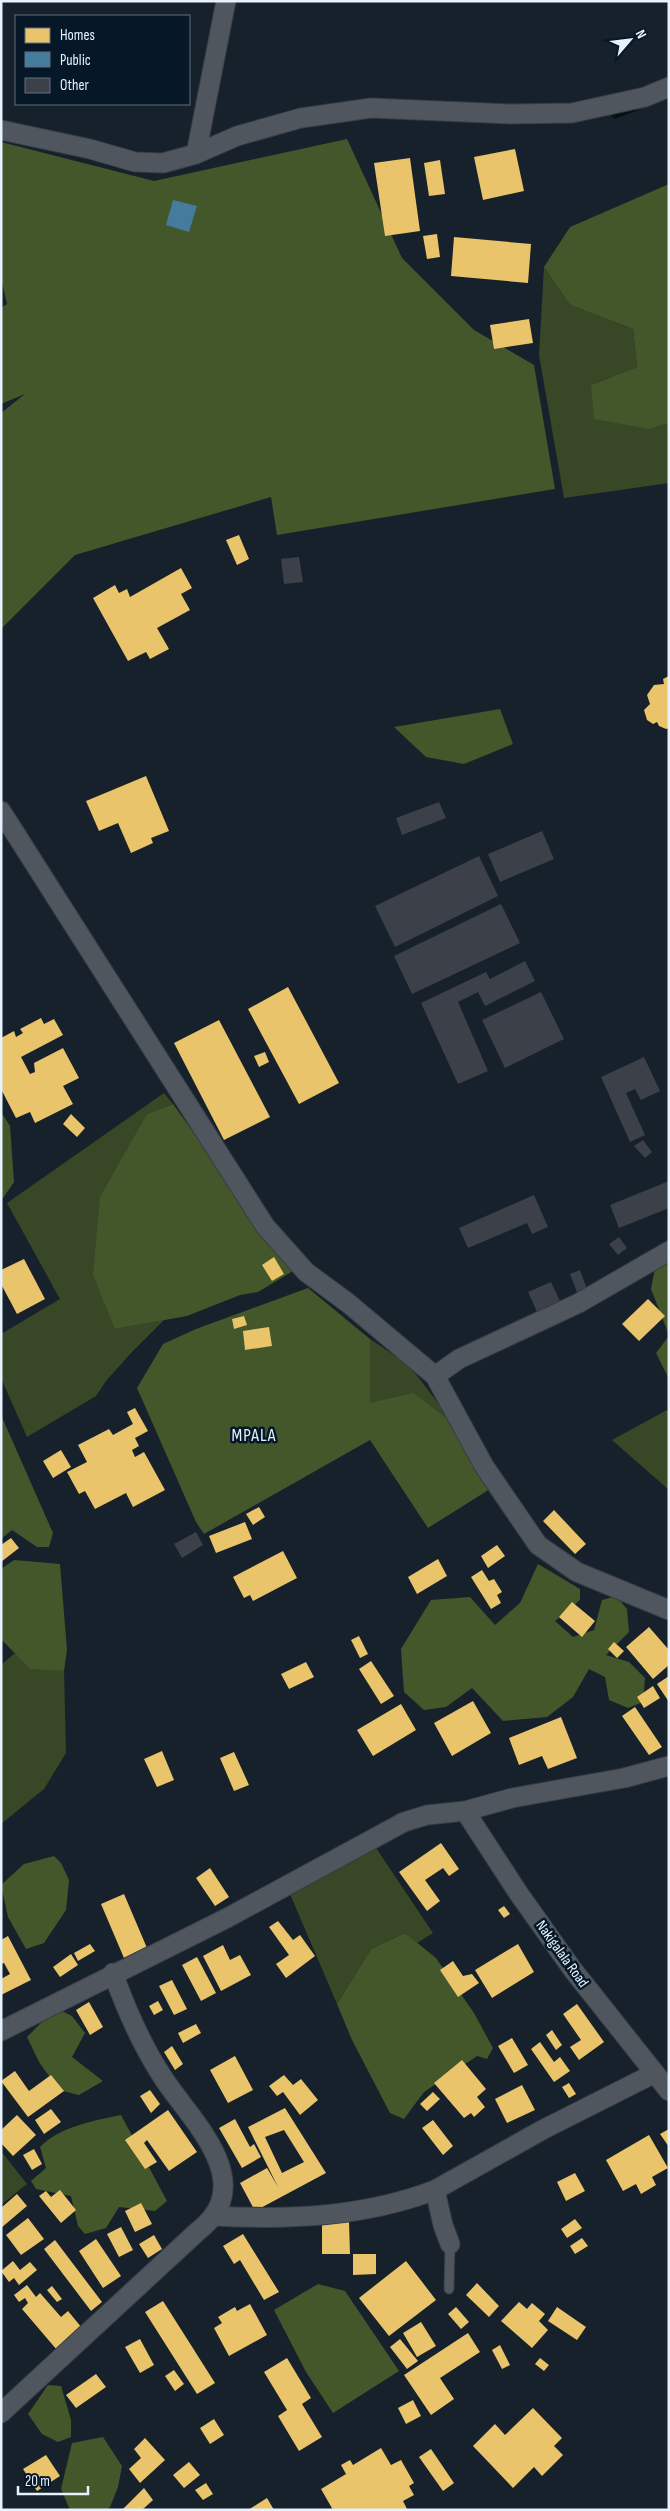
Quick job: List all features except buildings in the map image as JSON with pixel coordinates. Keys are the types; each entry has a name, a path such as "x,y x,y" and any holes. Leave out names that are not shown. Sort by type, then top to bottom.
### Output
{"street":[{"path":"196,154 226,1"},
{"path":"1,130 135,162 163,163 196,154 237,136 301,118 371,108 510,114 572,113 645,97 669,88"},
{"path":"1,811 265,1226 306,1272 348,1303 435,1376 484,1466 538,1545 578,1572 669,1610"},
{"path":"435,1376 459,1359 579,1303 669,1250"},
{"path":"1,2031 227,1918 404,1822 427,1816 465,1811 512,1798 624,1778 669,1766"},
{"name":"Nakigalala Road","path":"465,1811 519,1894 573,1970 669,2091"},
{"path":"1,2413 214,2216 222,2199 223,2179 216,2156 202,2130 162,2077 140,2037 113,1974"},
{"path":"214,2216 267,2219 341,2214 388,2206 435,2190 544,2129 655,2073"},
{"path":"435,2190 443,2225 450,2244"}],"lane":[{"path":"448,2289 450,2244"}],"green space":[{"path":"347,139 402,258 474,330 534,365 555,489 277,535 271,497 75,555 1,629 1,413 25,394 1,404 1,308 7,304 1,278 1,142 154,181"},
{"path":"669,184 669,423 650,429 594,419 591,385 637,367 633,329 570,305 544,267 570,227"},
{"path":"544,267 570,305 633,329 637,367 591,385 650,429 669,423 669,483 564,498 539,355"},
{"path":"500,709 513,744 464,764 426,757 394,727"},
{"path":"164,1093 173,1104 147,1114 115,1329 164,1320 131,1353 106,1381 96,1396 27,1437 1,1378 1,1334 60,1299 7,1203"},
{"path":"173,1104 293,1271 258,1292 240,1295 187,1316 115,1329 93,1275 100,1197 147,1114"},
{"path":"1,1112 10,1126 14,1182 1,1201"},
{"path":"669,1260 669,1335 651,1289 655,1268"},
{"path":"308,1288 370,1339 370,1403 413,1393 454,1424 490,1489 428,1528 370,1440 204,1534 196,1522 137,1388 163,1344 196,1329"},
{"path":"669,1336 669,1379 656,1353"},
{"path":"370,1339 409,1365 454,1424 370,1403"},
{"path":"667,1410 669,1412 669,1490 612,1440"},
{"path":"1,1415 53,1533 49,1547 37,1547 12,1530 1,1539"},
{"path":"14,1560 60,1564 67,1650 64,1671 30,1669 1,1639 1,1569"},
{"path":"538,1564 580,1589 580,1600 555,1621 573,1637 594,1630 602,1600 616,1596 627,1609 629,1632 606,1655 629,1662 645,1678 643,1702 628,1708 609,1700 605,1677 589,1669 573,1697 547,1717 503,1721 472,1688 446,1707 424,1710 404,1692 401,1649 431,1600 470,1597 495,1625 520,1603"},
{"path":"15,1653 30,1668 64,1671 66,1753 44,1789 1,1824 1,1665"},
{"path":"374,1845 433,1933 417,1943 405,1933 371,1949 337,2004 290,1894"},
{"path":"54,1856 61,1863 69,1880 66,1910 44,1943 26,1949 8,1917 1,1885 24,1864"},
{"path":"405,1933 436,1958 474,2013 493,2048 487,2059 477,2056 424,2092 404,2119 390,2113 352,2040 337,2004 371,1949"},
{"path":"56,2008 72,2016 85,2033 72,2057 103,2081 79,2095 59,2090 39,2062 27,2037"},
{"path":"121,2115 167,2201 155,2211 119,2207 106,2228 85,2234 78,2226 71,2196 36,2189 31,2181 46,2168 40,2147 67,2129"},
{"path":"1,2151 27,2184 1,2205"},
{"path":"318,2284 345,2291 399,2371 333,2413 306,2372 274,2310"},
{"path":"48,2385 61,2386 71,2420 71,2437 58,2442 42,2434 28,2414"},
{"path":"103,2437 122,2466 118,2487 110,2507 107,2510 70,2510 61,2489 72,2443"}],"waterway":[{"path":"615,115 634,108"}],"district":[{"name":"MPALA","path":"254,1435"}]}
